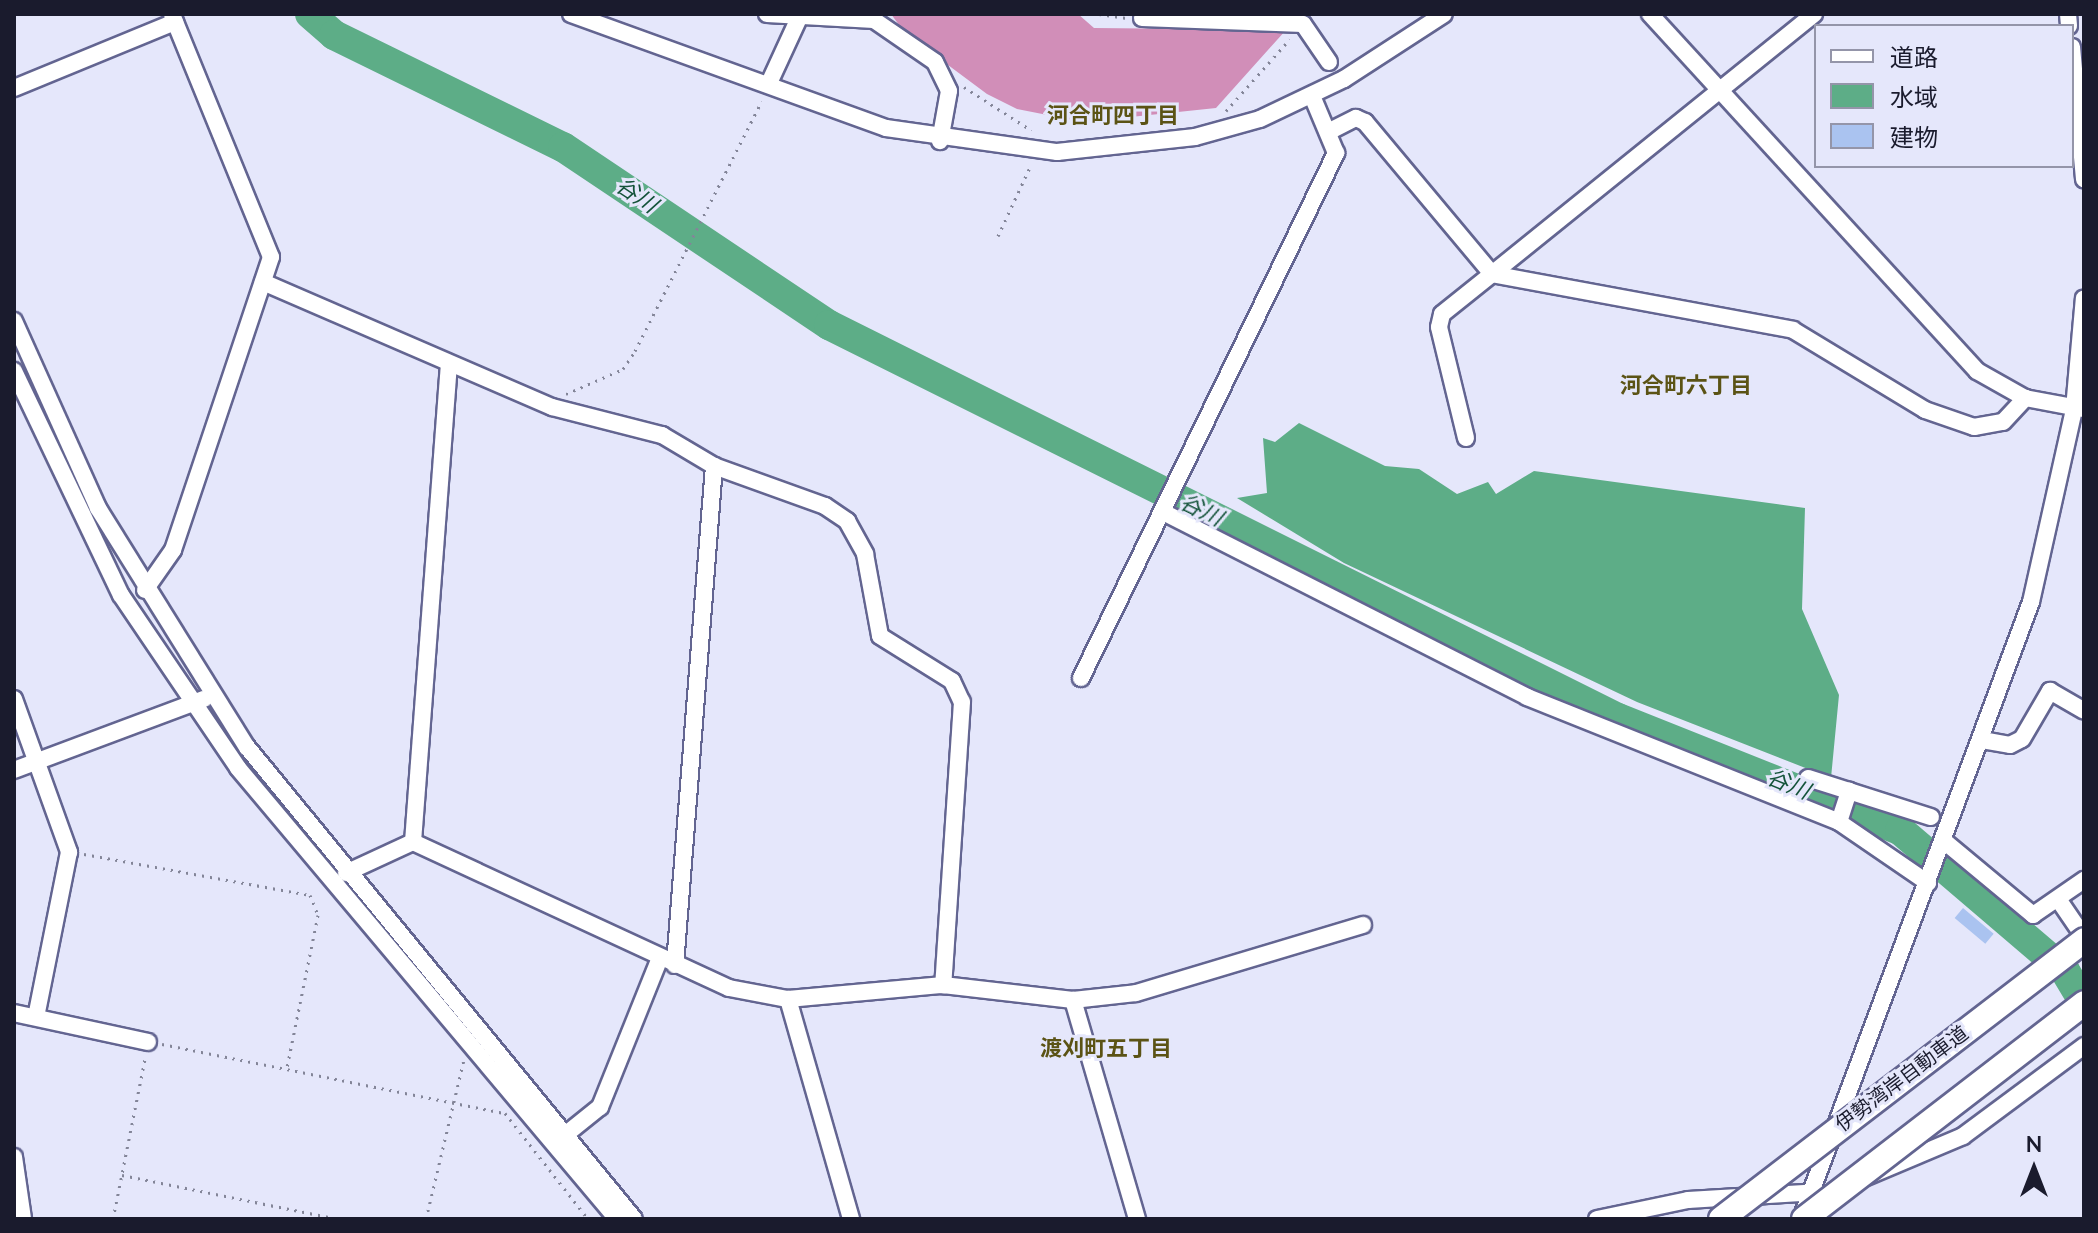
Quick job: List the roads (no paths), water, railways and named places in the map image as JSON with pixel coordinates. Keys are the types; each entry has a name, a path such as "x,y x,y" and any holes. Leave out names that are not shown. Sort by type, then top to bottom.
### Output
{"highway":[{"name":"伊勢湾岸自動車道","path":"1721,1219 2084,939"},
{"path":"1802,1219 2084,1003"}],"street":[{"path":"767,14 798,20 873,17 935,62 949,91 940,141"},
{"path":"582,16 769,86 940,141 1038,151 1100,151 1195,137 1312,96 1444,14"},
{"path":"1650,14 1714,92 1977,371 2025,398 2079,409"},
{"path":"1466,438 1439,327 1442,314 1814,14"},
{"path":"14,88 174,18 269,241 263,282 173,550 145,590"},
{"path":"1142,18 1309,19 1329,62"},
{"path":"769,86 798,20"},
{"path":"2074,69 2084,179"},
{"path":"1081,678 1166,511 1336,153 1330,131 1312,96"},
{"path":"1330,131 1356,118 1365,122 1492,274 1793,330 1925,410 1974,427 2003,422 2025,398"},
{"path":"263,282 449,366 552,407 662,435 714,466 825,506 847,521 865,554 880,636 952,681 962,702 943,985"},
{"path":"1802,1219 2031,602 2079,409 2084,298"},
{"path":"14,321 68,447 145,590 213,696 346,873 634,1219"},
{"path":"413,842 449,366"},
{"path":"14,371 121,595 194,702 334,889 617,1219"},
{"path":"565,1135 600,1107 667,961 714,466"},
{"path":"1166,511 1527,697 1840,818 1928,883"},
{"path":"1982,740 2010,745 2022,739 2050,691 2084,711"},
{"path":"14,770 213,696"},
{"path":"14,699 69,852 36,1017"},
{"path":"1808,778 1931,817"},
{"path":"1840,818 1849,791"},
{"path":"346,873 413,842 667,961 754,995 788,999 943,985 1073,1000 1136,993 1363,925"},
{"path":"1944,842 2019,908 2033,915 2084,880"},
{"path":"2058,899 2084,939"},
{"path":"788,999 851,1219"},
{"path":"1073,1000 1137,1219"},
{"path":"14,1013 148,1042"},
{"path":"1597,1219 1688,1200 1810,1195 1935,1153 2084,1046"},
{"path":"14,1157 23,1219"}],"water":[{"path":"1299,423 1385,466 1419,469 1457,494 1488,482 1496,494 1534,471 1805,508 1802,609 1839,695 1831,778 1637,702 1344,563 1237,498 1267,493 1263,438 1275,442"}],"waterway":[{"name":"谷川","path":"310,14 334,35 563,147 829,325 1618,718 1900,830 2065,971 2084,1003"}],"district":[{"name":"河合町四丁目","path":"1113,117"},
{"name":"河合町六丁目","path":"1686,387"},
{"name":"渡刈町五丁目","path":"1106,1050"}]}
